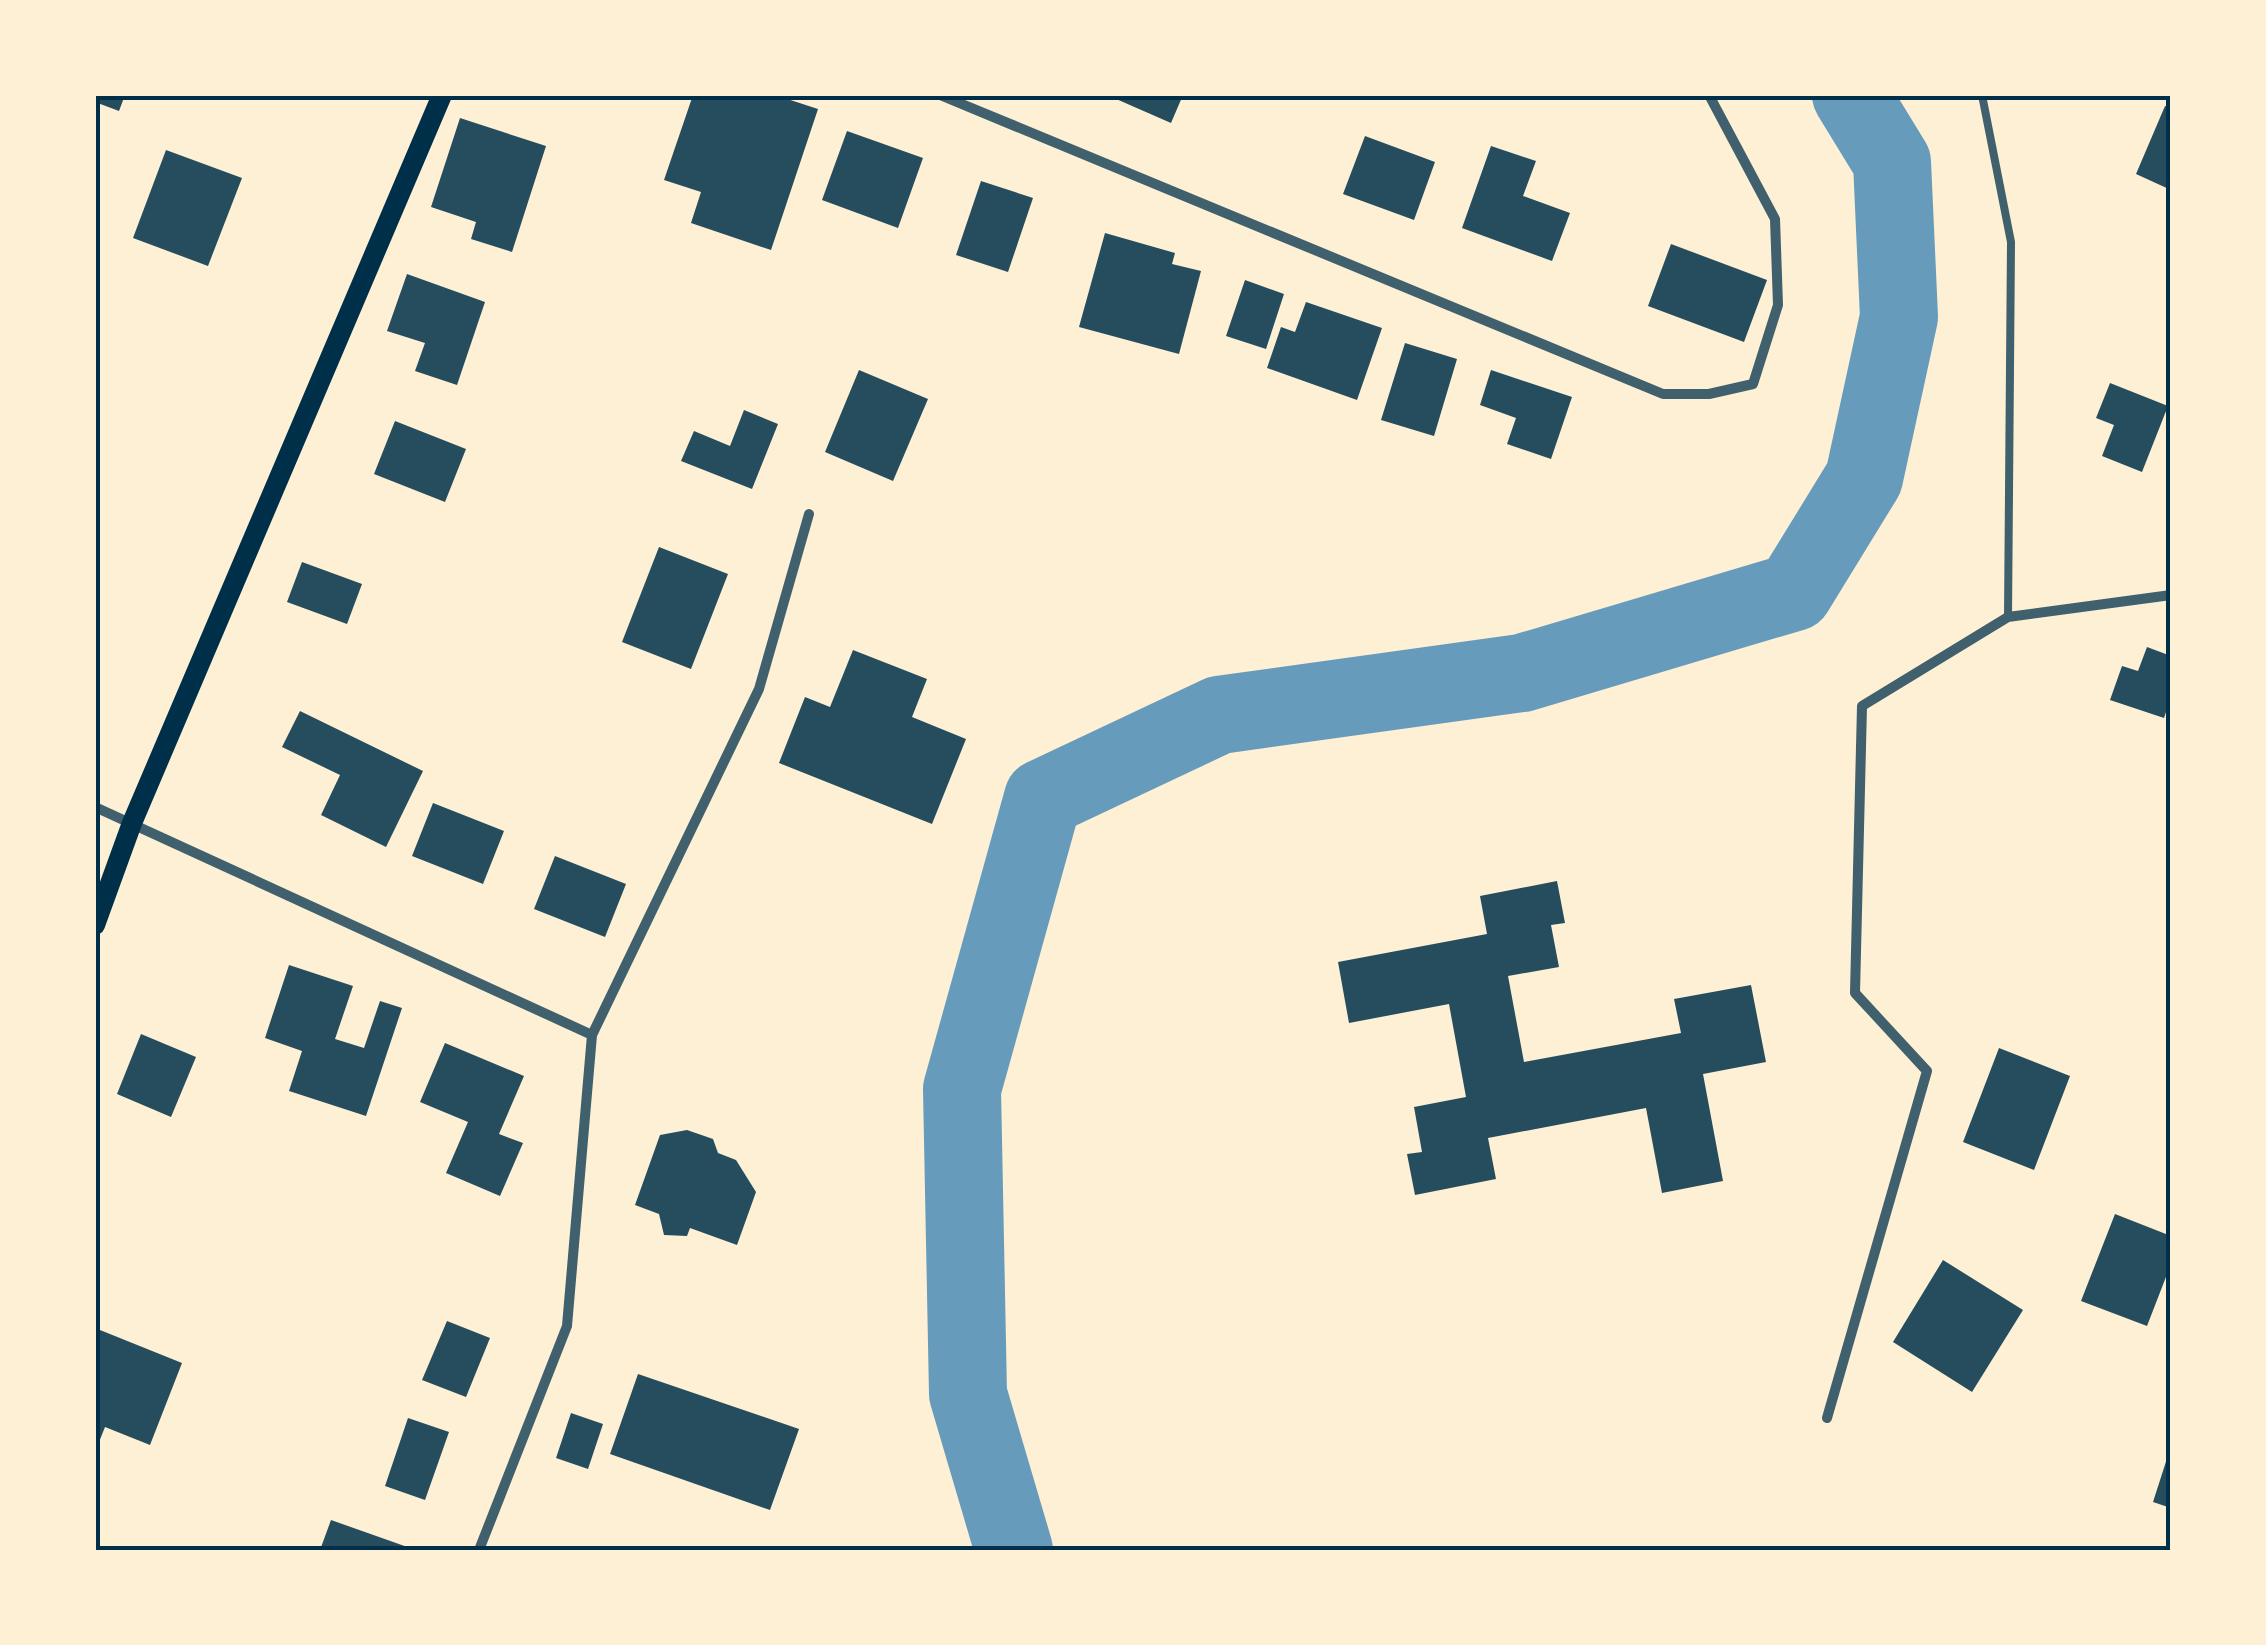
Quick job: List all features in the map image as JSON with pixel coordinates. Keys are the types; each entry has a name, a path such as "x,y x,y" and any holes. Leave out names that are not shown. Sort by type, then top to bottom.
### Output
{"main road":[{"path":"95,924 132,823 442,95"}],"street":[{"path":"940,95 1663,394 1708,394 1753,384 1778,304 1775,220 1710,95"},
{"path":"479,1550 566,1326 592,1036 759,688 809,514"},
{"path":"1827,1418 1928,1072 1855,994 1862,706 2008,617 2171,595"},
{"path":"95,807 592,1036"}],"lane":[{"path":"1982,95 2011,242 2008,617"}],"building":[{"path":"95,95 125,95 119,111 95,102"},
{"path":"693,95 775,95 818,109 771,250 691,223 701,192 664,180"},
{"path":"1107,95 1183,95 1171,123"},
{"path":"2165,106 2171,108 2171,190 2136,174"},
{"path":"460,118 546,146 512,252 471,239 476,222 431,207"},
{"path":"847,131 923,158 898,228 822,200"},
{"path":"1365,136 1435,162 1414,220 1343,194"},
{"path":"1491,146 1536,161 1523,196 1570,213 1552,261 1462,228"},
{"path":"166,150 242,178 208,266 133,238"},
{"path":"981,181 1033,198 1008,272 956,255"},
{"path":"1105,233 1175,253 1172,264 1201,271 1179,354 1079,327"},
{"path":"1671,244 1767,280 1744,342 1648,306"},
{"path":"407,274 485,302 457,385 415,371 425,343 387,331"},
{"path":"1245,280 1284,294 1266,349 1226,336"},
{"path":"1306,302 1382,328 1357,400 1267,368 1281,327 1295,332"},
{"path":"1405,343 1457,359 1434,436 1381,420"},
{"path":"859,370 928,399 893,481 825,452"},
{"path":"1491,370 1572,397 1551,459 1507,444 1516,418 1480,405"},
{"path":"2110,383 2168,406 2142,472 2102,456 2114,425 2096,418"},
{"path":"744,410 778,424 752,489 681,461 694,431 730,446"},
{"path":"395,421 466,449 445,502 374,474"},
{"path":"659,547 728,574 691,669 622,642"},
{"path":"302,562 362,584 347,624 287,602"},
{"path":"2147,647 2171,656 2171,697 2164,718 2110,700 2122,666 2138,671"},
{"path":"853,650 927,679 912,717 966,739 932,824 779,763 805,697 830,707"},
{"path":"300,711 423,771 386,847 321,815 340,775 282,747"},
{"path":"433,803 504,831 483,884 412,856"},
{"path":"555,856 626,884 605,937 534,909"},
{"path":"1557,881 1565,923 1551,925 1559,967 1508,976 1524,1062 1681,1033 1674,999 1751,985 1766,1062 1703,1074 1723,1181 1662,1193 1646,1108 1488,1138 1496,1179 1415,1195 1407,1154 1422,1152 1414,1107 1466,1097 1449,1004 1349,1023 1338,962 1487,934 1480,896"},
{"path":"289,965 353,986 335,1039 364,1048 380,1001 402,1008 366,1116 289,1091 302,1051 265,1038"},
{"path":"141,1034 196,1057 171,1117 117,1094"},
{"path":"445,1043 524,1076 499,1134 523,1143 500,1196 446,1173 468,1122 420,1102"},
{"path":"1999,1048 2070,1076 2034,1170 1963,1142"},
{"path":"687,1130 713,1139 718,1153 736,1160 756,1192 737,1245 690,1228 687,1236 664,1235 659,1214 635,1205 660,1135"},
{"path":"2115,1214 2171,1236 2171,1264 2147,1326 2081,1301"},
{"path":"1943,1260 2023,1310 1972,1392 1893,1342"},
{"path":"447,1321 490,1338 466,1397 422,1380"},
{"path":"95,1328 182,1363 150,1445 105,1427 95,1452"},
{"path":"638,1374 799,1429 770,1510 610,1454"},
{"path":"571,1413 603,1424 588,1469 556,1458"},
{"path":"408,1418 449,1432 425,1500 385,1486"},
{"path":"2171,1449 2171,1508 2153,1502"},
{"path":"331,1520 413,1549 413,1550 320,1550"}],"waterway":[{"path":"1014,1550 968,1394 962,1089 1043,798 1219,715 1522,673 1794,592 1864,478 1899,317 1892,162 1851,95"}]}
